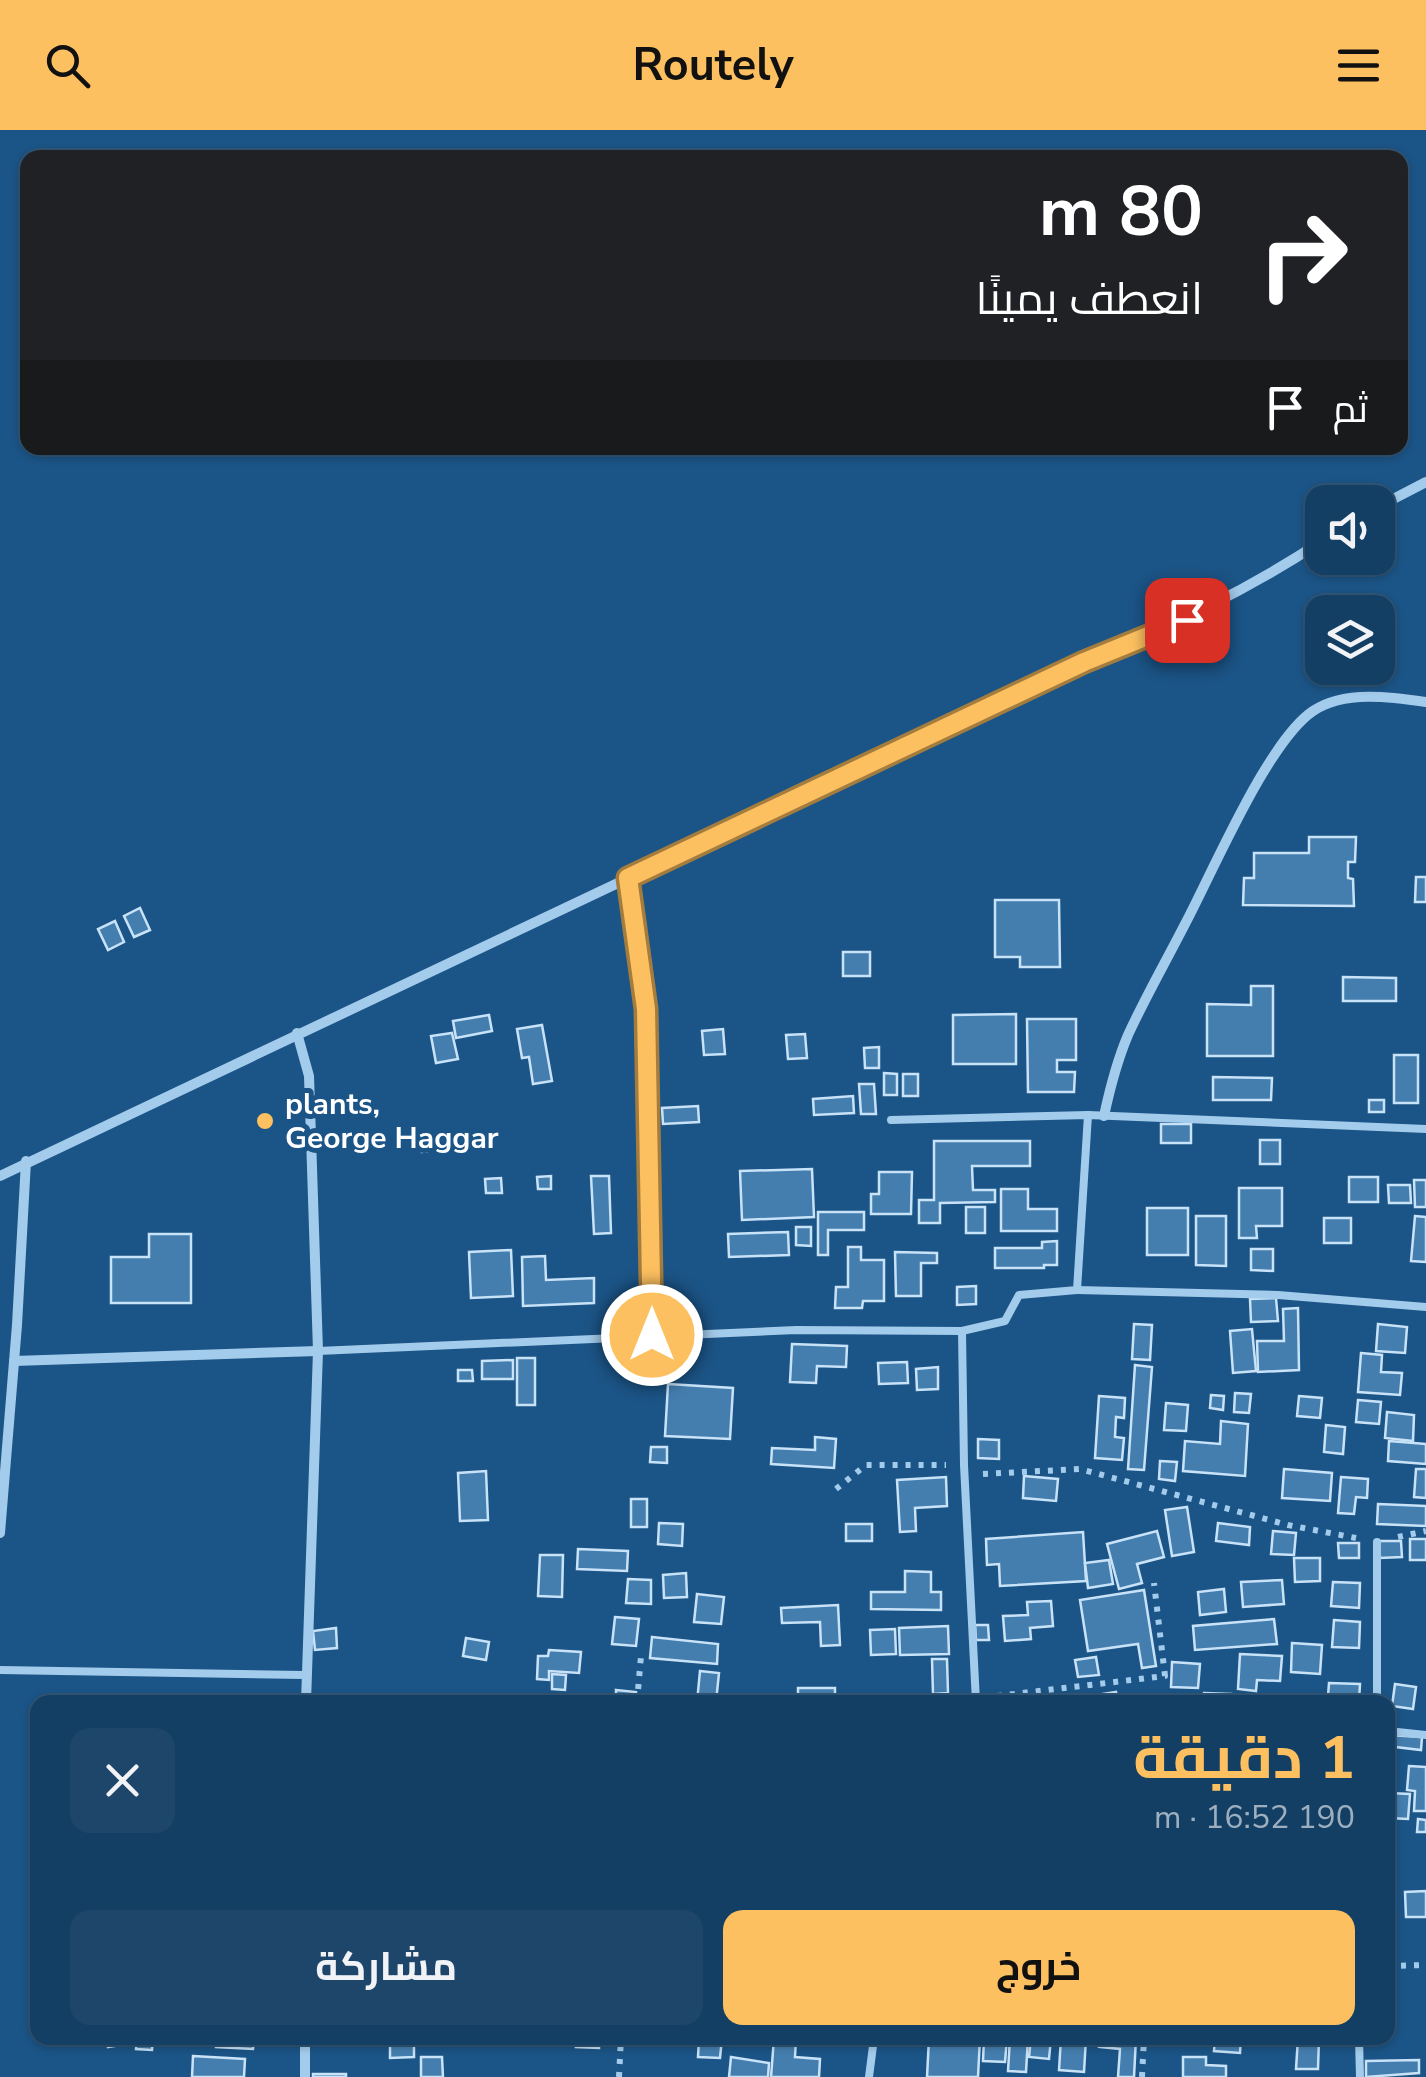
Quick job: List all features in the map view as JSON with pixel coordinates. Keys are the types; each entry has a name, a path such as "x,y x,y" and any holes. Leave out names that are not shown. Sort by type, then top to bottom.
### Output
{"street":[{"path":"1395,498 1426,482"},
{"path":"0,1176 1084,662 1187,620 1305,552"},
{"path":"1104,1116 1113,1077 1134,1023 1237,821 1280,748 1313,711 1332,703 1353,698 1426,702"},
{"path":"628,878 646,1009 652,1335"},
{"path":"298,1034 309,1076 318,1351 305,1695"},
{"path":"0,1533 26,1161"},
{"path":"14,1360 318,1351"},
{"path":"305,2045 305,2077"}],"lane":[{"path":"1077,1290 1088,1115"},
{"path":"891,1120 1088,1115 1426,1129"},
{"path":"318,1351 796,1330 962,1331 1005,1321 1019,1295 1077,1290 1278,1295 1426,1306"},
{"path":"962,1331 964,1470 976,1695"},
{"path":"1377,1542 1377,1695"},
{"path":"0,1670 304,1675"},
{"path":"1395,1733 1426,1735"},
{"path":"869,2077 873,2045"},
{"path":"1359,2045 1360,2077"}],"path":[{"path":"836,1490 866,1465 964,1470 1080,1468 1288,1524 1377,1542 1426,1532"},
{"path":"1015,1695 1165,1676 1154,1583"},
{"path":"638,1695 641,1656"},
{"path":"1395,1966 1426,1966"},
{"path":"619,2077 621,2045"},
{"path":"1142,2077 1144,2045"}],"building":[{"path":"1309,837 1356,837 1355,862 1348,862 1354,906 1243,905 1244,878 1254,878 1254,853 1309,853"},
{"path":"1416,877 1426,877 1426,902 1415,902"},
{"path":"995,900 1059,900 1060,967 1020,967 1020,957 995,957"},
{"path":"140,908 150,930 134,937 124,916"},
{"path":"115,921 124,942 108,950 98,929"},
{"path":"843,952 870,952 870,976 843,976"},
{"path":"1343,977 1396,978 1396,1001 1343,1001"},
{"path":"1251,986 1273,986 1273,1056 1207,1056 1207,1004 1251,1005"},
{"path":"1016,1014 1016,1064 953,1064 953,1015"},
{"path":"489,1015 492,1031 456,1038 453,1021"},
{"path":"1027,1019 1076,1019 1076,1060 1057,1060 1057,1072 1075,1072 1074,1092 1028,1092"},
{"path":"542,1025 552,1081 533,1084 529,1057 522,1058 517,1029"},
{"path":"723,1029 725,1054 704,1055 702,1031"},
{"path":"452,1033 458,1059 436,1063 431,1036"},
{"path":"805,1034 807,1058 788,1059 786,1035"},
{"path":"879,1047 879,1068 865,1068 864,1048"},
{"path":"1394,1055 1418,1055 1418,1103 1394,1103"},
{"path":"884,1073 897,1074 897,1095 884,1095"},
{"path":"903,1074 918,1074 918,1096 903,1096"},
{"path":"1213,1077 1272,1078 1271,1100 1213,1100"},
{"path":"859,1084 874,1084 876,1114 861,1114"},
{"path":"853,1096 854,1113 814,1115 813,1099"},
{"path":"1369,1100 1384,1100 1384,1112 1369,1112"},
{"path":"698,1106 699,1122 663,1124 662,1108"},
{"path":"1161,1124 1191,1124 1191,1143 1161,1143"},
{"path":"478,1132 479,1148 422,1152 421,1136"},
{"path":"1260,1140 1280,1140 1280,1164 1260,1164"},
{"path":"934,1141 1030,1141 1030,1166 972,1166 973,1190 995,1190 995,1202 940,1203 940,1223 919,1223 919,1200 934,1200"},
{"path":"812,1169 814,1217 742,1220 740,1171"},
{"path":"879,1172 912,1172 911,1214 871,1214 871,1194 879,1194"},
{"path":"551,1176 551,1189 538,1189 537,1177"},
{"path":"591,1176 609,1176 611,1233 594,1234"},
{"path":"1349,1177 1378,1177 1378,1202 1349,1202"},
{"path":"501,1178 502,1193 486,1193 485,1179"},
{"path":"1414,1180 1426,1180 1426,1207 1415,1207"},
{"path":"1388,1185 1410,1185 1411,1203 1389,1203"},
{"path":"1239,1188 1282,1188 1282,1226 1256,1226 1257,1238 1239,1238"},
{"path":"1001,1189 1028,1189 1028,1209 1057,1209 1057,1231 1001,1231"},
{"path":"966,1207 985,1207 985,1233 966,1233"},
{"path":"1147,1208 1188,1208 1188,1255 1147,1255"},
{"path":"818,1212 864,1212 864,1230 828,1230 828,1255 818,1255"},
{"path":"1196,1216 1226,1216 1226,1266 1196,1265"},
{"path":"1415,1216 1426,1217 1426,1262 1411,1261"},
{"path":"1324,1218 1351,1218 1351,1243 1324,1243"},
{"path":"796,1227 811,1227 811,1246 796,1245"},
{"path":"788,1232 789,1255 729,1257 728,1234"},
{"path":"149,1234 191,1234 191,1303 111,1303 111,1257 149,1257"},
{"path":"1057,1241 1057,1265 995,1268 995,1248 1042,1248 1042,1242"},
{"path":"848,1247 861,1247 861,1260 884,1260 884,1301 863,1301 862,1308 835,1308 836,1287 848,1287"},
{"path":"1251,1249 1273,1249 1273,1271 1251,1270"},
{"path":"511,1250 513,1296 471,1298 469,1252"},
{"path":"895,1252 937,1253 937,1263 921,1263 921,1296 896,1296"},
{"path":"545,1256 546,1280 594,1278 594,1303 523,1306 522,1257"},
{"path":"976,1286 976,1304 957,1305 957,1287"},
{"path":"1276,1298 1278,1321 1251,1322 1250,1299"},
{"path":"1298,1308 1299,1370 1258,1372 1257,1341 1284,1341 1283,1309"},
{"path":"1134,1324 1152,1325 1150,1360 1132,1359"},
{"path":"1378,1324 1407,1327 1405,1353 1376,1351"},
{"path":"1252,1329 1256,1371 1233,1373 1230,1331"},
{"path":"792,1344 847,1346 846,1367 817,1366 816,1383 790,1382"},
{"path":"1361,1353 1382,1355 1381,1372 1402,1373 1400,1395 1358,1392"},
{"path":"517,1358 535,1358 535,1405 517,1405"},
{"path":"513,1360 513,1379 482,1379 482,1361"},
{"path":"907,1362 908,1383 879,1384 878,1363"},
{"path":"1135,1365 1152,1367 1144,1470 1128,1469"},
{"path":"938,1367 938,1389 917,1390 916,1369"},
{"path":"458,1370 472,1370 473,1381 458,1381"},
{"path":"668,1384 733,1388 730,1439 665,1436"},
{"path":"1235,1393 1251,1394 1249,1413 1234,1412"},
{"path":"1211,1395 1224,1396 1223,1410 1210,1408"},
{"path":"1099,1396 1125,1398 1124,1418 1116,1417 1115,1437 1124,1438 1122,1460 1095,1458"},
{"path":"1299,1396 1322,1398 1320,1418 1297,1416"},
{"path":"1358,1400 1381,1402 1379,1424 1356,1422"},
{"path":"1166,1403 1188,1405 1186,1431 1164,1430"},
{"path":"1387,1412 1414,1415 1413,1441 1385,1438"},
{"path":"1221,1421 1248,1424 1245,1476 1183,1471 1185,1441 1220,1444"},
{"path":"1326,1425 1345,1427 1343,1454 1324,1452"},
{"path":"815,1437 836,1439 834,1468 771,1464 772,1448 815,1450"},
{"path":"978,1439 999,1440 999,1459 978,1458"},
{"path":"1389,1441 1426,1444 1426,1464 1388,1461"},
{"path":"651,1447 667,1447 667,1463 650,1462"},
{"path":"1160,1461 1177,1462 1175,1481 1159,1479"},
{"path":"1284,1469 1332,1473 1330,1501 1282,1498"},
{"path":"1416,1469 1426,1469 1426,1498 1414,1497"},
{"path":"486,1471 488,1520 460,1521 458,1473"},
{"path":"1024,1476 1058,1479 1056,1501 1023,1498"},
{"path":"946,1477 947,1506 915,1508 916,1531 900,1532 897,1480"},
{"path":"1341,1477 1368,1479 1367,1498 1356,1497 1354,1514 1338,1513"},
{"path":"631,1499 647,1499 647,1527 631,1527"},
{"path":"1378,1504 1426,1506 1426,1526 1377,1524"},
{"path":"1187,1507 1194,1552 1172,1556 1165,1510"},
{"path":"659,1523 683,1524 682,1546 658,1544"},
{"path":"1218,1523 1250,1527 1249,1545 1216,1541"},
{"path":"846,1524 872,1524 872,1541 846,1541"},
{"path":"1157,1531 1164,1557 1137,1564 1142,1583 1119,1589 1107,1544"},
{"path":"1273,1531 1296,1533 1294,1555 1271,1554"},
{"path":"1083,1532 1086,1581 1000,1586 999,1564 987,1565 986,1539"},
{"path":"1410,1539 1426,1539 1426,1560 1410,1560"},
{"path":"1379,1541 1401,1541 1402,1557 1380,1558"},
{"path":"1338,1543 1359,1543 1359,1558 1339,1558"},
{"path":"578,1549 628,1551 627,1571 577,1569"},
{"path":"540,1555 563,1555 562,1597 538,1596"},
{"path":"1294,1558 1320,1558 1320,1581 1295,1582"},
{"path":"1109,1560 1113,1584 1088,1588 1085,1563"},
{"path":"905,1571 931,1572 931,1592 941,1592 941,1610 871,1609 871,1592 905,1592"},
{"path":"686,1573 687,1597 664,1598 663,1575"},
{"path":"628,1579 651,1580 651,1604 626,1603"},
{"path":"1282,1580 1284,1604 1243,1607 1241,1582"},
{"path":"1333,1582 1360,1583 1359,1608 1331,1606"},
{"path":"1224,1589 1226,1612 1200,1615 1198,1592"},
{"path":"1144,1590 1156,1666 1142,1668 1138,1644 1088,1651 1080,1600"},
{"path":"697,1594 724,1597 721,1624 694,1622"},
{"path":"1051,1601 1053,1626 1030,1628 1031,1639 1005,1641 1003,1616 1028,1615 1027,1602"},
{"path":"838,1605 840,1645 821,1646 820,1622 782,1623 781,1608"},
{"path":"615,1617 639,1619 636,1646 612,1644"},
{"path":"1274,1619 1277,1644 1195,1650 1193,1626"},
{"path":"1334,1620 1360,1622 1359,1648 1332,1647"},
{"path":"975,1625 988,1625 989,1640 976,1640"},
{"path":"948,1626 949,1654 900,1655 899,1628"},
{"path":"336,1628 337,1648 315,1650 313,1631"},
{"path":"895,1629 896,1654 871,1655 870,1630"},
{"path":"652,1637 718,1644 717,1664 650,1658"},
{"path":"466,1638 489,1642 486,1660 463,1656"},
{"path":"1292,1643 1322,1645 1320,1674 1291,1672"},
{"path":"549,1650 581,1652 579,1673 549,1671 549,1680 537,1679 538,1656 548,1656"},
{"path":"1240,1654 1282,1656 1280,1681 1257,1680 1256,1691 1238,1689"},
{"path":"1096,1657 1099,1675 1078,1677 1075,1660"},
{"path":"932,1659 947,1659 948,1693 933,1694"},
{"path":"1172,1662 1200,1664 1198,1688 1171,1687"},
{"path":"700,1671 719,1673 717,1695 698,1695"},
{"path":"552,1674 566,1675 565,1690 552,1689"},
{"path":"1329,1683 1360,1684 1359,1695 1328,1695"},
{"path":"1395,1684 1416,1687 1413,1709 1395,1706"},
{"path":"798,1688 835,1688 835,1695 798,1695"},
{"path":"616,1690 636,1692 636,1695 616,1695"},
{"path":"1395,1735 1422,1737 1421,1750 1395,1747"},
{"path":"1409,1766 1426,1767 1426,1811 1414,1811 1415,1791 1407,1790"},
{"path":"1395,1793 1410,1794 1408,1819 1395,1818"},
{"path":"1418,1819 1426,1820 1426,1832 1417,1832"},
{"path":"1426,1891 1426,1917 1406,1917 1405,1892"},
{"path":"136,2045 152,2045 152,2050 136,2049"},
{"path":"216,2045 253,2045 253,2049"},
{"path":"390,2045 414,2045 414,2057 390,2058"},
{"path":"699,2045 721,2045 720,2058 698,2057"},
{"path":"773,2045 796,2045 795,2057 820,2059 819,2077 771,2077"},
{"path":"929,2045 980,2045 978,2077 927,2077"},
{"path":"984,2045 1006,2045 1005,2062 983,2061"},
{"path":"1010,2045 1028,2045 1026,2072 1008,2071"},
{"path":"1030,2045 1050,2045 1049,2059 1029,2057"},
{"path":"1061,2045 1086,2045 1084,2072 1059,2070"},
{"path":"1136,2045 1134,2077 1118,2077 1120,2049 1099,2047"},
{"path":"1214,2045 1241,2045 1240,2053 1214,2051"},
{"path":"1298,2045 1319,2045 1318,2069 1296,2069"},
{"path":"193,2056 245,2059 244,2077 192,2077"},
{"path":"421,2057 442,2057 443,2077 421,2077"},
{"path":"731,2057 769,2063 768,2077 729,2077"},
{"path":"1183,2057 1206,2057 1206,2065 1226,2066 1226,2077 1183,2077"},
{"path":"1419,2060 1419,2073 1366,2077 1366,2061"},
{"path":"346,2074 346,2077 313,2077"}],"place":[{"name":"plants, George Haggar","path":"265,1121"}],"route":[{"path":"652,1335 646,1009 628,878 1084,662 1187,620"}]}
